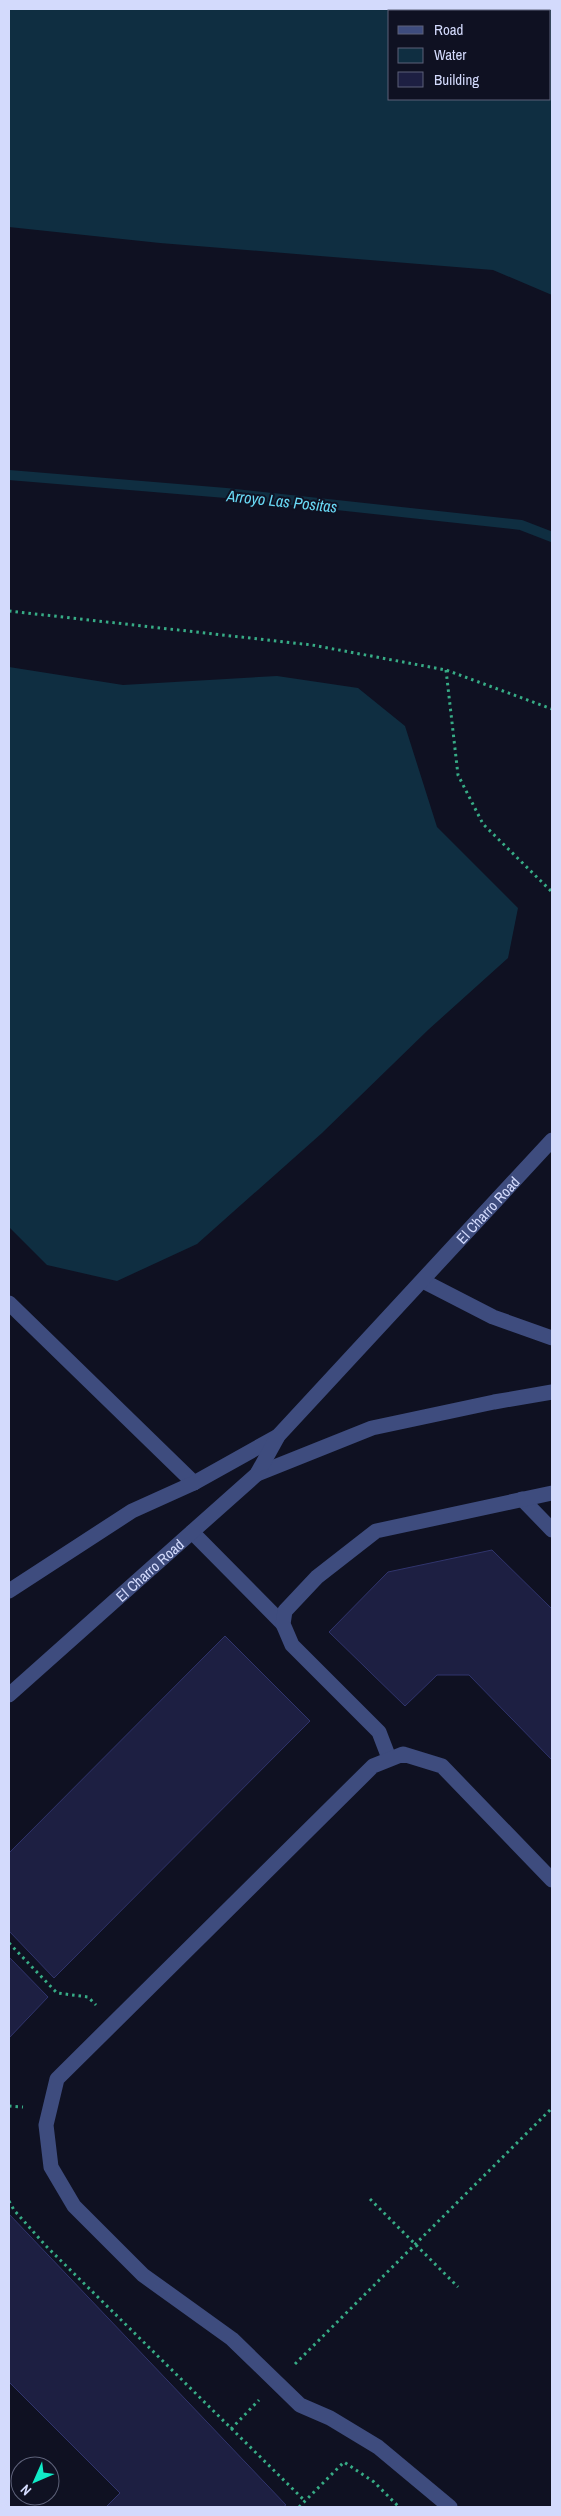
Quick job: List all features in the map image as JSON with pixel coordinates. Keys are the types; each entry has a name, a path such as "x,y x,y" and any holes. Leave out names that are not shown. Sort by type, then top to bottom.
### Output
{"street":[{"name":"El Charro Road","path":"9,1695 257,1474 278,1436 552,1140"},
{"path":"423,1281 493,1317 552,1338"},
{"path":"9,1304 194,1483"},
{"path":"257,1474 372,1428 494,1402 552,1392"},
{"name":"El Charro Road","path":"9,1591 132,1511 194,1483 278,1436"},
{"path":"283,1624 285,1610 317,1576 376,1531 552,1493"},
{"path":"522,1499 552,1530"},
{"path":"192,1532 283,1624 292,1645 379,1732 389,1758"},
{"path":"450,2507 378,2447 330,2418 300,2405 232,2340 143,2275 74,2206 51,2167 46,2125 57,2079 373,1766 389,1758 403,1754 442,1766 552,1880"}],"path":[{"path":"9,611 312,645 446,670 552,709"},
{"path":"446,670 458,775 483,824 552,892"},
{"path":"9,1943 57,1993 88,1997 115,2022"},
{"path":"231,2429 552,2108"},
{"path":"370,2199 458,2286"},
{"path":"9,2201 14,2210 46,2246 305,2501"},
{"path":"299,2507 344,2462 374,2482 399,2507"}],"water":[{"path":"9,9 552,9 552,295 493,270 160,243 9,227"},
{"path":"9,667 123,685 277,676 358,688 405,726 437,827 518,908 508,958 428,1030 322,1133 197,1244 117,1281 47,1265 9,1227"}],"building":[{"path":"492,1550 552,1609 552,1760 469,1675 437,1675 405,1706 329,1632 388,1572"},
{"path":"225,1636 310,1721 54,1978 9,1931 9,1853"},
{"path":"9,1957 48,1997 9,2038"},
{"path":"9,2214 286,2505 283,2507 106,2507 120,2493 9,2382"}],"waterway":[{"name":"Arroyo Las Positas","path":"9,475 226,493 521,525 552,537"}]}
